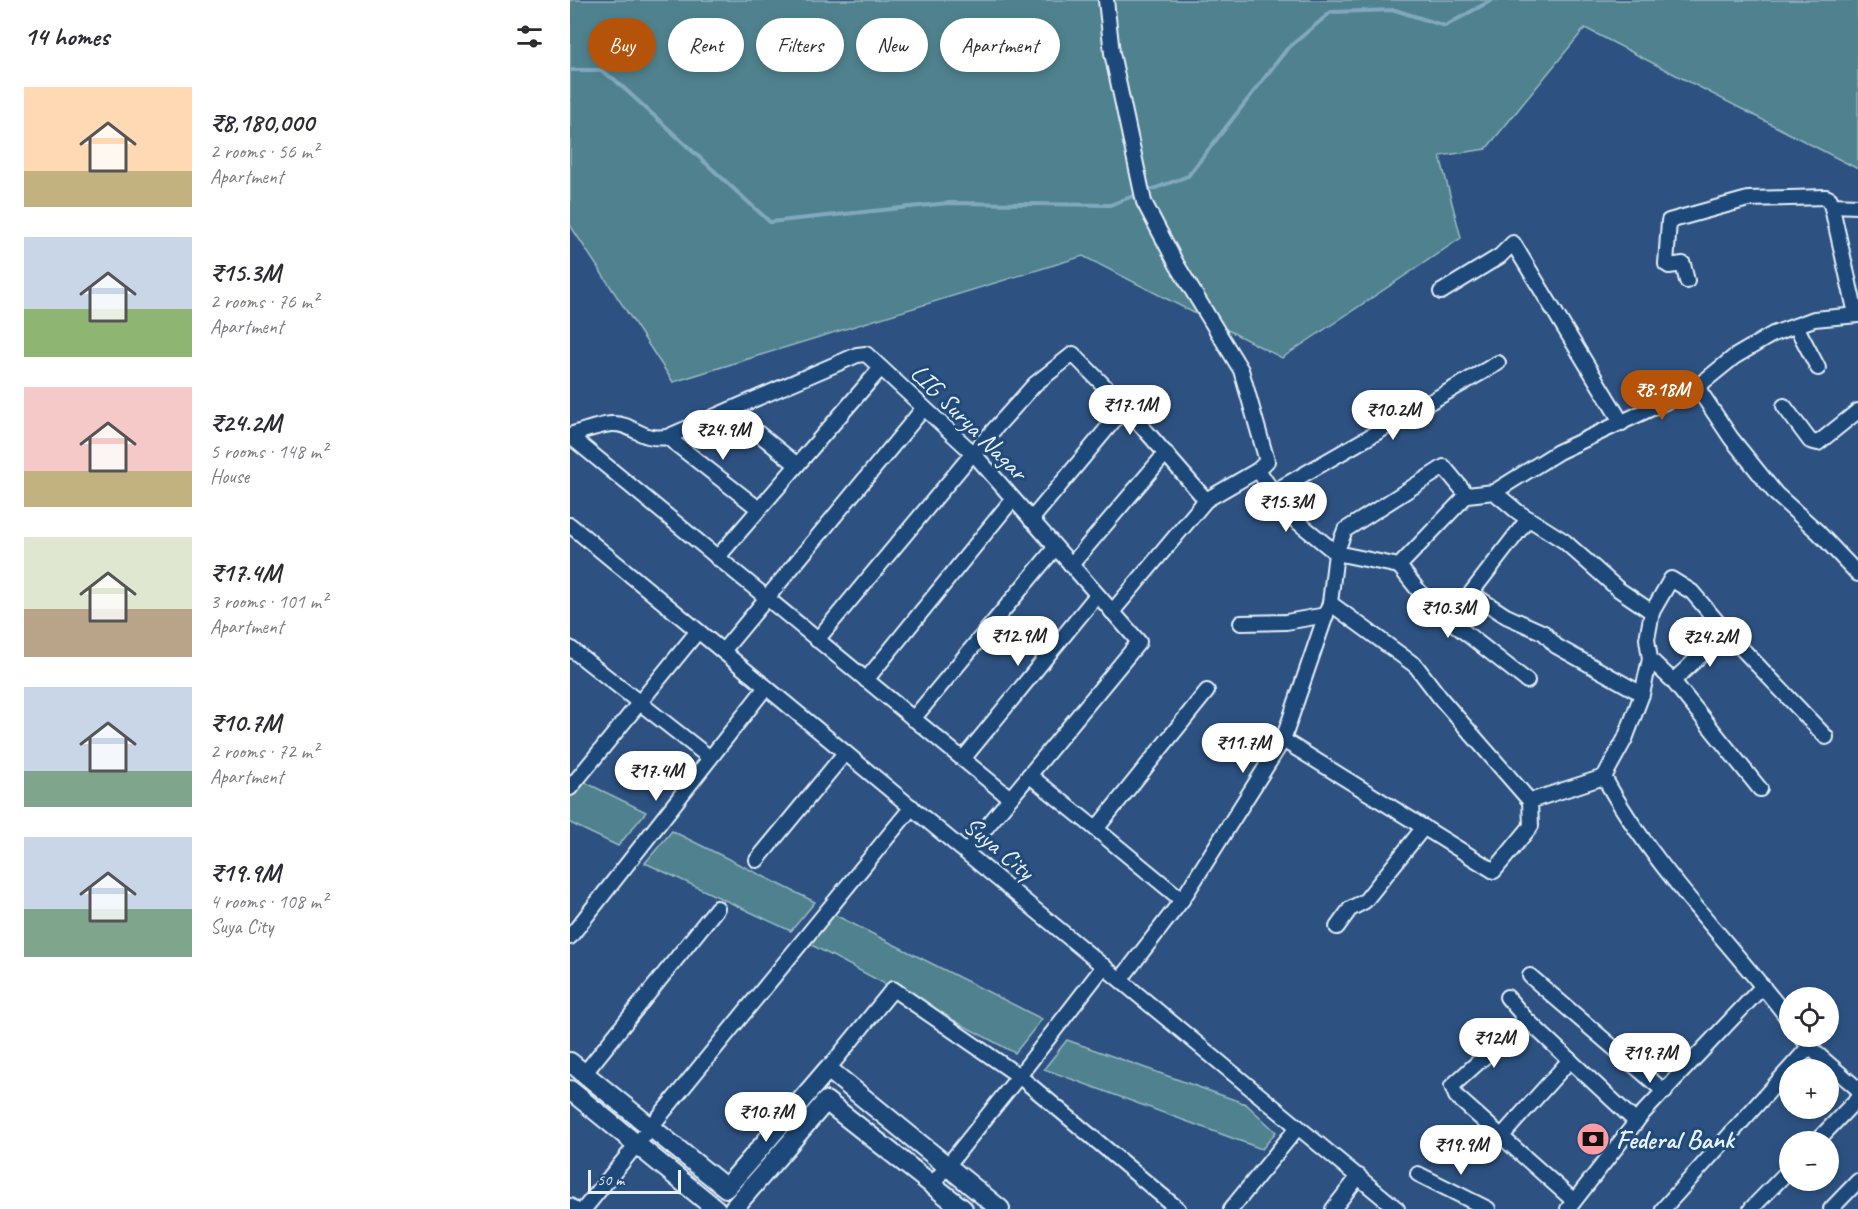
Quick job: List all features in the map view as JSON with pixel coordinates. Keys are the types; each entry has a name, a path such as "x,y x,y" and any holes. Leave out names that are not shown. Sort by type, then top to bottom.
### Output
{"street":[{"path":"1106,0 1112,53 1144,202 1177,265 1240,370 1267,461 1258,470 1206,500 1112,612"},
{"path":"1399,566 1467,495 1494,492 1557,452 1697,387 1734,357 1773,334 1814,319 1857,315 1831,205 1826,197 1748,199 1669,221 1666,264 1669,266 1683,264 1687,281"},
{"path":"1831,205 1858,206"},
{"path":"1442,292 1500,256 1513,243 1622,423"},
{"path":"1796,326 1818,368"},
{"path":"570,436 613,424 627,427 653,439 667,437 857,355 866,354 881,368"},
{"path":"817,640 973,453 1035,384 1073,354 1125,407 1206,500"},
{"path":"1273,492 1498,363"},
{"name":"LIG Surya Nagar","path":"717,558 881,368 973,453 1139,642 966,852"},
{"path":"1697,387 1731,438 1776,494 1818,532 1858,574"},
{"path":"1784,406 1810,441 1818,442 1858,411"},
{"path":"1031,520 1125,407"},
{"path":"723,651 923,409"},
{"path":"730,410 798,465"},
{"path":"570,436 1010,798"},
{"path":"667,437 759,509"},
{"path":"1071,565 1166,453"},
{"path":"1121,979 1182,900 1283,740 1328,609 1336,553 1346,530 1444,467 1467,495"},
{"path":"1258,470 1288,514 1336,553 1399,566 1430,605 1527,681"},
{"path":"1494,492 1528,519 1564,541 1618,589 1652,612"},
{"path":"866,680 1012,500"},
{"path":"1528,519 1471,593 1506,616 1544,633 1556,645 1642,694"},
{"name":"Suya City","path":"570,525 1397,1209"},
{"path":"913,719 1055,548"},
{"path":"1530,801 1604,777 1625,740 1642,694 1650,659 1647,639 1652,612 1671,579 1692,592 1726,633 1826,737"},
{"path":"963,759 1097,595"},
{"path":"1241,623 1286,622 1328,609"},
{"path":"1283,740 1494,871 1531,826 1530,801 1442,700 1416,666 1328,609"},
{"path":"570,788 698,631"},
{"path":"1673,681 1726,633"},
{"path":"570,648 710,758"},
{"path":"1650,659 1673,681 1760,789"},
{"path":"570,937 766,687"},
{"path":"1096,829 1207,691"},
{"path":"757,860 845,753"},
{"path":"1029,775 1182,900"},
{"path":"1604,777 1616,800 1651,849 1779,1007"},
{"path":"584,1209 912,807"},
{"path":"1337,927 1350,909 1365,902 1424,827"},
{"path":"584,1074 717,908"},
{"path":"932,1185 1104,966"},
{"path":"1530,976 1665,1092"},
{"path":"1526,1019 1452,1086 1456,1096 1571,1205 1636,1122 1763,986"},
{"path":"733,1199 828,1069 893,989 1019,1076 1178,1209"},
{"path":"1507,997 1526,1019 1636,1122"},
{"path":"1663,1209 1801,1047"},
{"path":"1811,1047 1858,1089"},
{"path":"1500,1138 1570,1060"},
{"path":"570,1062 733,1199"},
{"path":"828,1069 999,1209"},
{"path":"570,1090 713,1208 733,1199 826,1101 963,1209"},
{"path":"1826,1131 1858,1098"},
{"path":"1231,1209 1299,1127"},
{"path":"1418,1174 1488,1209"},
{"path":"1333,1209 1359,1176"},
{"path":"1750,1209 1779,1180"},
{"path":"1831,1209 1858,1180"},
{"path":"570,1206 574,1209"}],"green space":[{"path":"570,0 1858,0 1858,169 1585,28 1486,149 1440,156 1461,238 1282,358 1083,256 673,382 570,225"},
{"path":"570,775 646,812 618,846 570,823"},
{"path":"672,831 815,902 791,931 645,863"},
{"path":"831,913 1042,1019 1015,1053 806,942"},
{"path":"1067,1040 1246,1104 1276,1132 1262,1149 1044,1069"}],"waterway":[{"path":"1145,192 1188,176 1287,49 1331,12 1395,10 1445,26 1492,0"},
{"path":"570,70 599,70 614,79 770,222 948,203 1110,205 1138,194"}],"place":[{"name":"Federal Bank","path":"1593,1139"}]}
